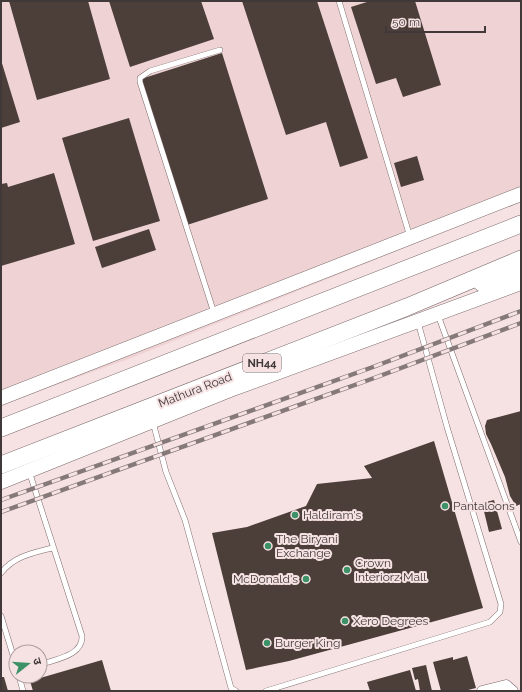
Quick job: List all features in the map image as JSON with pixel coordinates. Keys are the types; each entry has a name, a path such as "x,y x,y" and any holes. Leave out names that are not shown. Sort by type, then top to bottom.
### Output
{"highway":[{"path":"1,428 521,224"},
{"name":"Mathura Road","path":"1,465 452,288 521,259"},
{"path":"452,288 521,276"}],"main road":[{"path":"1,398 521,194"},
{"path":"1,482 153,420 521,283"}],"street":[{"path":"482,691 506,685 513,691"}],"lane":[{"path":"339,1 410,238"},
{"path":"215,315 140,82 140,78 150,71 220,50"},
{"path":"438,314 521,542"},
{"path":"266,691 490,622 498,616 501,604 446,427 418,321"},
{"path":"153,420 166,472 185,520 231,688 236,691"},
{"path":"29,471 52,548 82,636 82,642 75,652 48,662"},
{"path":"1,573 6,566 20,556 52,548"},
{"path":"1,616 10,644"}],"shaded area":[{"path":"1,1 521,1 521,201 134,357 1,405"}],"building":[{"path":"9,1 88,1 110,79 37,100"},
{"path":"109,1 201,1 214,39 130,67"},
{"path":"242,1 317,1 368,158 340,167 326,122 286,135"},
{"path":"370,1 415,1 441,85 403,97 396,78 376,84 351,7"},
{"path":"222,53 268,199 187,225 141,79"},
{"path":"1,60 20,122 1,128"},
{"path":"129,118 160,221 93,241 62,138"},
{"path":"417,156 424,180 401,187 394,163"},
{"path":"54,173 75,244 1,266 1,184 7,183 8,187"},
{"path":"149,229 156,250 102,268 95,247"},
{"path":"521,411 521,504 516,506 510,496 505,477 486,434 485,426 487,420"},
{"name":"Crown Interiorz Mall","path":"434,441 483,608 289,661 246,670 212,533 247,527 306,506 317,484 372,478 364,466"},
{"path":"494,500 502,529 489,532 482,503"},
{"path":"467,656 476,688 464,691 441,691 433,662 453,657 453,660"},
{"path":"102,660 111,691 33,691 31,684 48,684 48,676"},
{"path":"426,665 432,691 420,691 418,679 415,680 412,668"},
{"path":"410,670 416,691 370,691 367,682"},
{"path":"1,677 4,677 8,691 1,691"}],"railway":[{"path":"1,500 373,367 521,311"},
{"path":"1,512 377,377 521,323"}],"place":[{"name":"Pantaloons","path":"445,506"},
{"name":"Haldiram's","path":"295,515"},
{"name":"The Biryani Exchange","path":"268,546"},
{"name":"Crown Interiorz Mall","path":"347,570"},
{"name":"McDonald's","path":"306,579"},
{"name":"Xero Degrees","path":"345,621"},
{"name":"Burger King","path":"267,643"}]}
